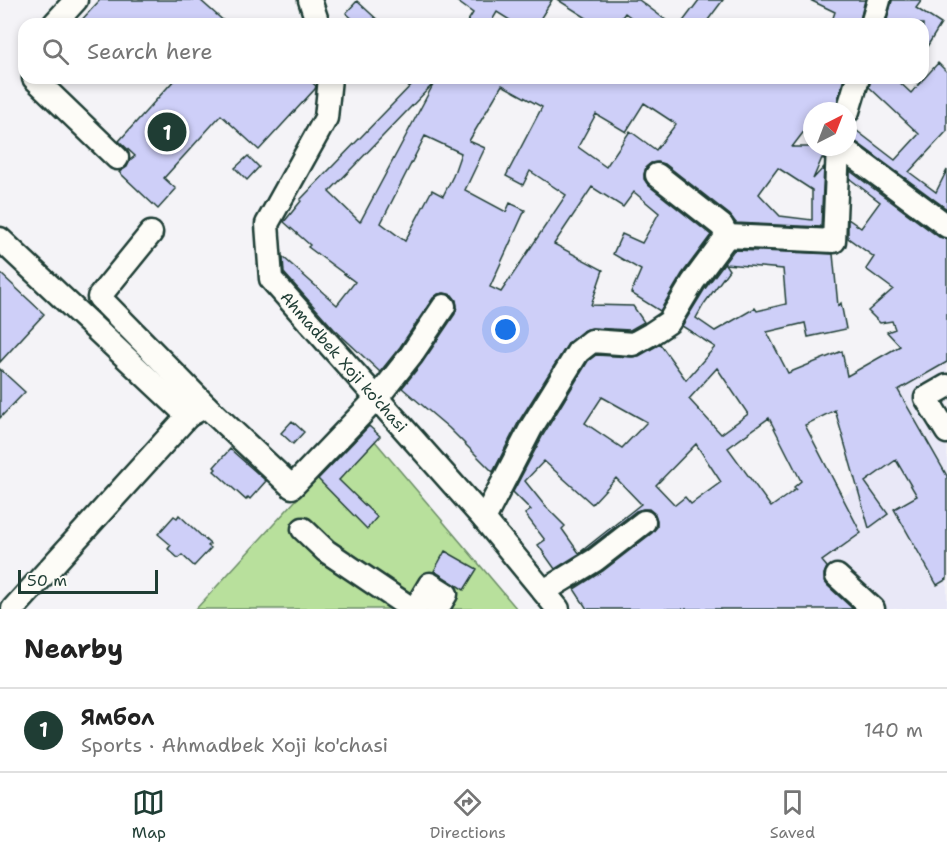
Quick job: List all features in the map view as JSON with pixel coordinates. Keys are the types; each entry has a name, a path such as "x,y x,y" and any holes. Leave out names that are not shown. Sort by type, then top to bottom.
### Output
{"street":[{"path":"60,18 76,0"},
{"path":"310,0 316,18"},
{"path":"874,18 879,0"},
{"path":"40,84 117,158"},
{"name":"Ahmadbek Xoji ko'chasi","path":"329,84 326,118 267,224 271,279 484,519 558,609"},
{"path":"851,102 856,84"},
{"path":"727,236 834,241 839,156"},
{"path":"852,156 947,226"},
{"path":"657,175 722,226 727,236"},
{"path":"152,233 99,297 197,411"},
{"path":"484,519 531,428 578,352 592,341 633,344 669,322 693,282 727,236"},
{"path":"0,239 197,411 292,487 377,398 411,355 444,306"},
{"path":"947,386 926,398 947,432"},
{"path":"13,609 197,411"},
{"path":"544,591 594,560 644,522"},
{"path":"303,529 326,551 413,609 430,584 446,594 437,609"},
{"path":"837,576 873,609"}],"shaded area":[{"path":"947,317 947,609 784,609 822,511 876,474 847,376"}],"green space":[{"path":"363,427 517,609 196,609"}],"building":[{"path":"100,0 200,0 220,18 84,18"},
{"path":"455,0 552,0 541,18 506,18 497,12 494,18 470,18 473,13"},
{"path":"558,0 639,0 663,18 632,18 625,13 621,18 586,18"},
{"path":"699,0 723,0 710,18 686,18"},
{"path":"810,0 865,0 860,18 833,18 835,12"},
{"path":"892,0 922,0 916,8 941,24 929,43 929,18 888,18"},
{"path":"357,1 375,18 351,18 346,13"},
{"path":"938,63 947,72 947,131 909,172 936,192 947,170 947,209 857,142 857,131 895,160 919,134 869,87 870,84 901,84 911,93 919,84 929,84 929,73"},
{"path":"171,84 314,84 316,86 259,150 221,115 164,178 176,189 158,209 119,172 127,167 135,156 119,141"},
{"path":"412,84 433,84 329,192 360,222 433,84 842,84 837,102 803,102 803,133 792,147 803,147 803,156 824,156 813,179 824,167 821,227 736,223 730,215 665,164 651,163 646,167 644,179 648,185 711,235 682,274 660,311 631,293 641,270 613,254 622,234 642,243 659,213 634,192 623,207 592,187 554,244 603,270 591,305 633,306 644,322 630,330 592,328 584,330 569,342 519,421 493,472 449,428 402,388 455,314 457,306 452,295 444,293 433,298 380,372 334,329 284,273 283,257 337,305 355,282 308,247 310,245 284,222 300,200","holes":["502,85 542,107 506,176 523,185 530,171 566,195 501,292 490,287 525,210 510,203 506,212 465,190 485,148 469,141","644,103 676,124 656,150 630,131 606,167 578,147 596,114 626,132","425,136 461,153 443,196 432,190 405,241 381,223","778,168 812,190 812,220 780,216 759,194"]},
{"path":"248,156 259,167 247,180 235,168"},
{"path":"850,171 939,237 947,239 947,362 898,390 947,476 947,579 937,585 894,509 917,496 896,460 865,482 888,514 869,528 835,410 805,425 861,533 822,561 827,567 824,581 853,609 587,609 574,589 603,571 652,533 657,527 655,514 649,509 636,511 587,549 555,569 538,545 545,540 525,514 531,510 513,492 543,435 588,361 596,355 639,356 660,344 686,380 715,347 682,326 704,290 734,250 833,254 838,306 841,303 846,329 808,337 805,323 767,332 788,373 842,351 847,376 900,346 887,332 895,329 892,321 880,323 868,311 893,289 866,269 874,257 848,238 848,219 861,228 880,202 850,179","holes":["725,264 783,269 786,304 757,311 755,308 715,331 696,318 729,270","717,368 748,414 721,434 689,399","602,397 647,422 622,448 585,423","769,418 801,481 794,487 796,489 771,507 728,448","696,444 721,482 691,504 685,497 675,505 656,485","544,461 592,504 616,478 641,504 579,553 562,529 565,526 525,481"]},
{"path":"0,273 44,314 0,362"},
{"path":"0,369 25,392 0,418"},
{"path":"292,421 304,432 293,444 281,433"},
{"path":"369,426 380,436 339,480 377,517 367,529 318,479"},
{"path":"230,449 266,481 250,499 248,497 246,500 214,471 216,469 214,467"},
{"path":"179,515 210,544 208,546 211,548 194,566 182,555 178,558 168,549 171,545 158,534 174,516 177,518"},
{"path":"445,551 477,569 464,590 434,571"}],"place":[{"name":"Ямбол","path":"167,132"}]}
